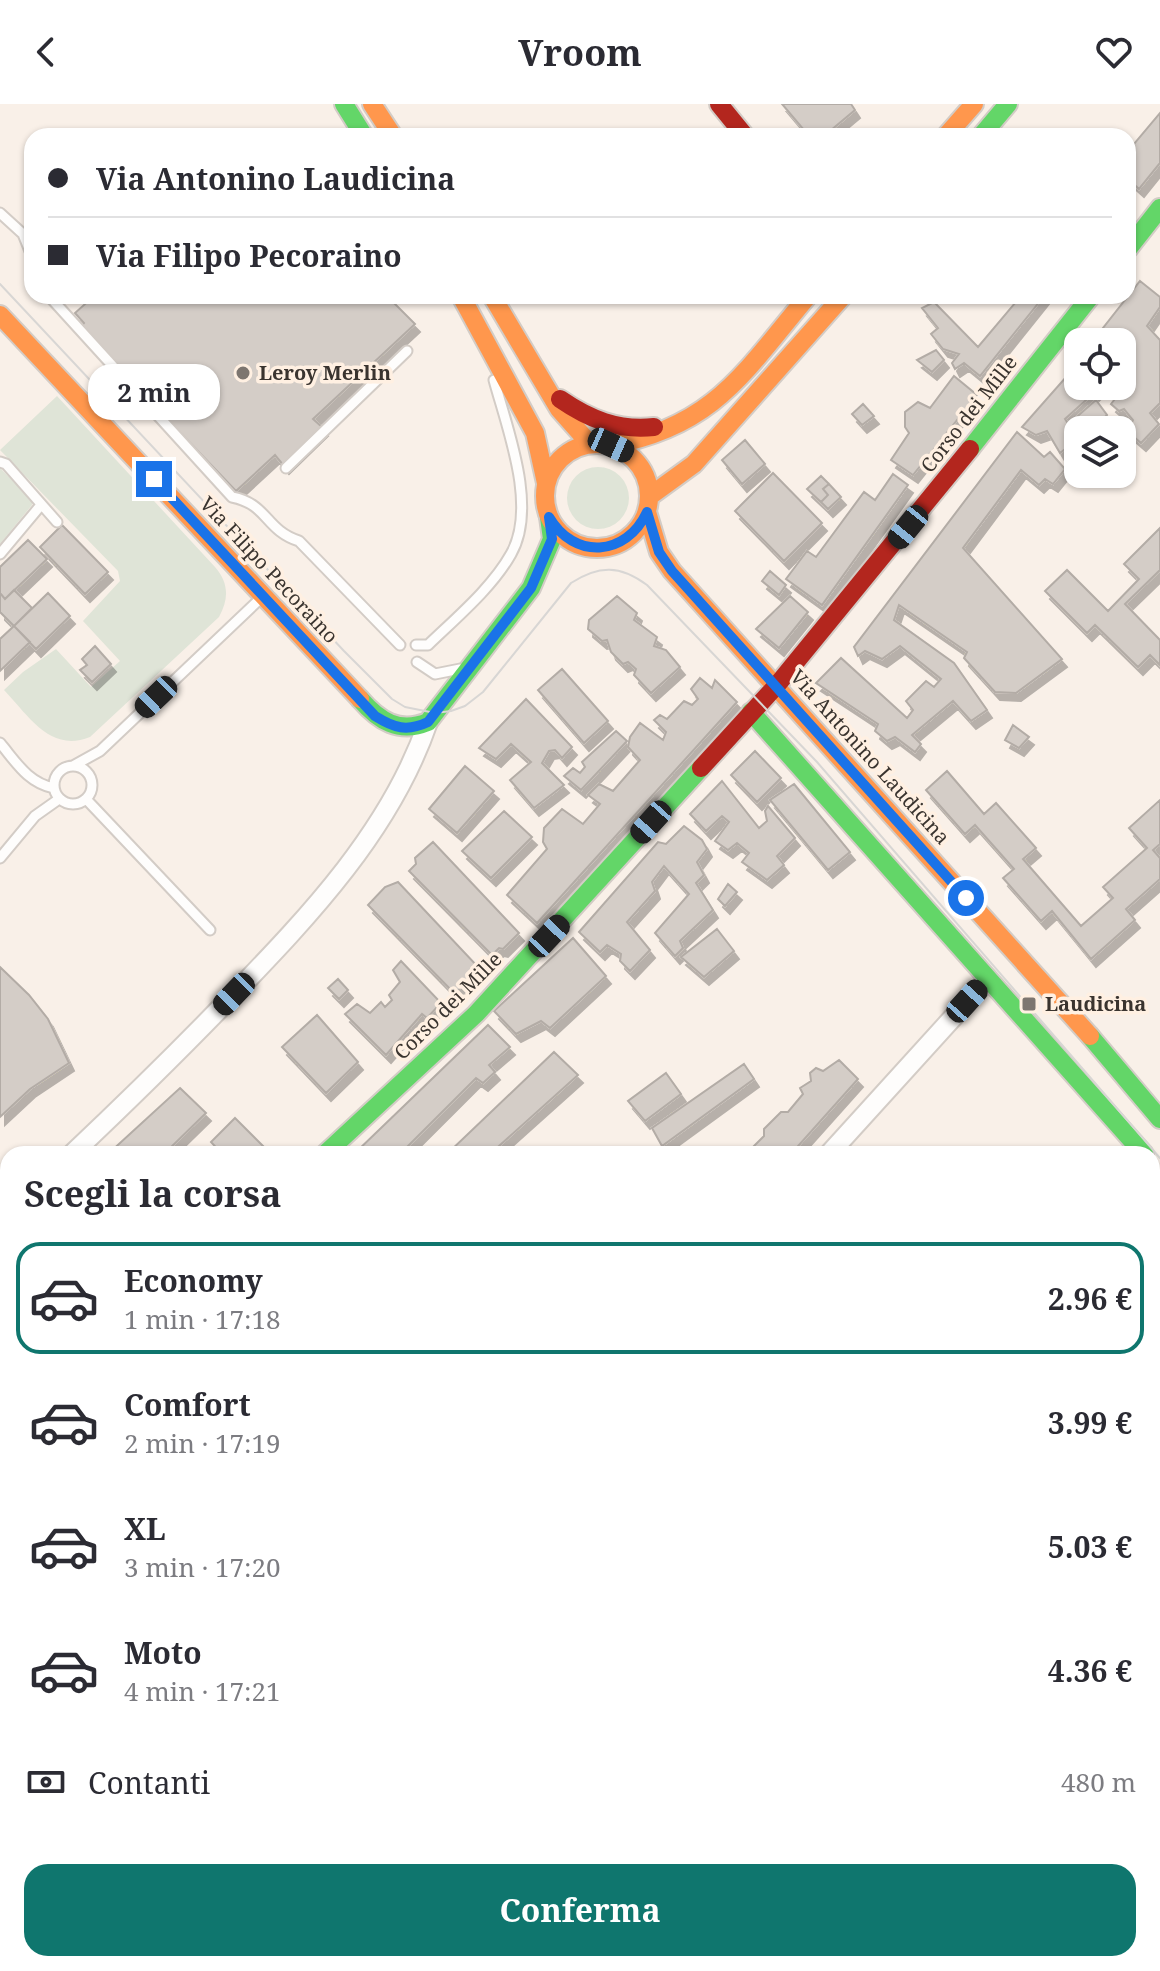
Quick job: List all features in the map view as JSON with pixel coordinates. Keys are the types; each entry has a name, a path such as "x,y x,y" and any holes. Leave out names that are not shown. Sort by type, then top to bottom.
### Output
{"street":[{"path":"344,104 359,128"},
{"path":"372,104 388,128"},
{"path":"719,104 738,128"},
{"path":"953,128 974,104"},
{"path":"988,128 1008,104"},
{"path":"1136,239 1160,208"},
{"path":"466,304 535,433 546,483 552,539 531,588"},
{"path":"497,304 548,391 590,444"},
{"path":"546,483 555,465 570,451 590,444 642,442 697,419 798,304"},
{"path":"80,1146 255,972 337,880 403,783 428,722 531,588 556,566 591,549 620,544 632,536 648,504 694,464 836,304"},
{"name":"Corso dei Mille","path":"334,1146 476,1014 777,685 871,573 1085,304"},
{"name":"Via Filipo Pecoraino","path":"0,315 375,716 401,729 416,728 428,722"},
{"path":"548,391 604,423 640,430 707,411"},
{"path":"611,445 626,452 639,464 647,479 648,504 659,552 672,571"},
{"path":"549,517 566,539 591,549"},
{"path":"620,544 654,557 672,571"},
{"name":"Via Antonino Laudicina","path":"672,571 1067,1009 1160,1119"},
{"path":"751,712 832,799 987,980 1137,1146"},
{"path":"836,1146 987,980"}],"lane":[{"path":"0,213 24,236"},
{"path":"56,304 232,497 252,501 283,535 299,541 400,645"},
{"path":"416,645 428,645 499,570 512,552 519,530 518,467 480,327"},
{"path":"286,468 407,351"},
{"path":"0,462 6,464 57,522"},
{"path":"0,554 41,505"},
{"path":"59,799 54,785 61,770 100,751 264,596"},
{"path":"417,662 435,674 474,664"},
{"path":"0,743 26,775 41,786 54,785"},
{"path":"59,799 75,804 86,799 92,788 90,776 100,751"},
{"path":"73,766 90,776"},
{"path":"0,858 35,816 59,799"},
{"path":"86,799 210,930"}],"shaded area":[{"path":"57,396 215,567 226,591 225,604 219,617 90,737 76,741 63,740 41,729 4,690 56,649 91,687 120,661 83,621 120,581 118,571 0,450"},
{"path":"598,467 610,469 620,476 627,486 627,510 620,520 610,527 598,529 586,527 576,520 569,510 567,498 569,486 576,476 586,469"},
{"path":"0,468 32,500 32,505 0,544"}],"building":[{"path":"782,104 851,104 855,110 834,128 802,128"},
{"path":"1160,113 1160,163 1139,189 1136,186 1136,142"},
{"path":"1140,281 1160,297 1160,307 1147,326 1160,340 1160,403 1150,413 1159,424 1141,443 1136,439 1136,416 1130,416 1124,409 1119,411 1111,404 1114,400 1136,400 1136,328 1103,328 1122,304 1136,304 1136,286"},
{"name":"Leroy Merlin","path":"85,304 395,304 415,324 313,419 323,428 284,466 275,455 236,491 80,328 84,323 75,313"},
{"path":"936,304 978,347 1014,304 1038,304 980,376 964,363 955,369 952,363 959,354 943,349 931,334 938,328 922,308"},
{"path":"936,350 944,360 932,372 917,360"},
{"path":"954,376 977,395 913,475 891,460 909,433 905,427 905,412 918,402 930,408"},
{"path":"1064,379 1064,400 1086,400 1068,416 1064,416 1064,450 1060,453 1047,431 1036,435 1022,427"},
{"path":"1096,400 1107,415 1106,416 1078,416"},
{"path":"863,404 874,416 862,425 852,414"},
{"path":"1017,432 1044,457 1050,452 1064,468 1053,484 1045,479 1039,485 1021,470 963,548 1062,659 1016,693 995,692 964,658 967,652 899,605 894,620 954,663 987,710 971,721 953,701 912,735 921,744 915,752 895,737 887,741 875,731 878,724 816,683 841,658 907,718 913,710 906,701 926,681 934,687 941,679 900,646 882,659 865,651 858,656 854,647"},
{"path":"745,440 765,464 742,484 722,460"},
{"path":"773,473 822,523 784,561 735,511"},
{"path":"893,474 908,485 822,605 786,579 807,551 816,557 864,492 875,500"},
{"path":"821,476 829,484 823,489 828,495 821,502 807,489"},
{"path":"829,484 841,497 828,509 821,502 828,495 823,489"},
{"path":"62,525 108,572 85,594 40,547"},
{"path":"1160,528 1160,570 1125,604 1160,640 1160,665 1150,655 1138,667 1095,625 1087,633 1045,591 1067,570 1108,611 1139,579 1124,564"},
{"path":"28,540 47,559 5,599 0,593 0,567"},
{"path":"770,571 786,585 779,595 762,581"},
{"path":"14,590 32,608 14,626 0,612 0,593 5,599"},
{"path":"48,593 70,616 36,649 14,626"},
{"path":"617,596 637,613 634,620 657,637 654,646 666,650 680,667 651,693 634,675 636,669 628,662 623,664 611,652 607,640 602,641 588,629 589,620"},
{"path":"790,596 808,612 779,648 756,629"},
{"path":"14,626 30,642 0,671 0,639"},
{"path":"95,646 111,664 92,682 80,670 87,665 82,659"},
{"path":"562,669 608,721 584,743 538,690"},
{"path":"700,678 712,688 715,680 737,702 537,923 507,895 547,849 543,842 544,828 562,809 583,824 600,804 588,795 599,784 613,791 640,760 628,747 630,737 640,723 663,740 666,732 654,720 660,715 667,719 684,701 692,705 698,699 691,689"},
{"path":"526,699 572,747 562,758 555,750 549,751 542,763 564,785 534,808 510,780 531,762 511,744 496,759 479,748"},
{"path":"1013,725 1029,737 1019,748 1005,740"},
{"path":"616,731 627,741 581,790 564,776 573,768 580,773 585,767 582,762"},
{"path":"755,751 781,778 757,802 731,775"},
{"path":"465,766 494,791 457,833 429,809"},
{"path":"947,771 984,814 996,803 1036,848 1023,859 1081,926 1113,898 1103,887 1147,848 1129,828 1160,800 1160,844 1153,850 1160,858 1160,879 1126,909 1135,920 1091,959 1052,911 1041,921 1003,878 1014,869 975,825 965,834 926,790"},
{"path":"722,781 759,828 767,821 765,811 768,806 795,838 777,856 784,865 767,880 742,862 749,853 737,843 728,850 715,841 729,822 722,816 706,831 690,814"},
{"path":"794,784 850,852 828,870 770,800"},
{"path":"504,811 532,837 491,878 462,851"},
{"path":"684,826 702,840 707,849 697,862 704,875 696,883 713,910 680,941 683,948 675,956 655,933 689,894 664,866 652,882 655,891 627,922 650,950 630,971 620,961 621,954 607,945 600,952 579,932 658,842 666,844"},
{"path":"433,842 519,933 503,949 499,948 492,955 409,871 416,864 415,858"},
{"path":"398,882 479,968 455,994 368,905 385,887"},
{"path":"728,884 737,892 725,906 718,899"},
{"path":"717,929 734,951 704,977 681,957"},
{"path":"573,938 606,976 550,1028 541,1021 516,1034 494,1011"},
{"path":"401,961 441,1003 427,1018 422,1014 386,1055 345,1014 357,1004 370,1013 381,1002 385,1007 392,1000 389,995 400,982 393,970"},
{"path":"0,967 48,1019 69,1063 30,1089 0,1117"},
{"path":"338,979 348,990 339,999 328,988"},
{"path":"317,1015 358,1062 326,1093 282,1047"},
{"path":"488,1025 510,1047 489,1065 495,1072 483,1083 476,1078 408,1146 362,1146"},
{"path":"554,1052 578,1075 499,1146 455,1146"},
{"path":"839,1060 858,1079 798,1146 754,1146 764,1136 764,1129 781,1112 788,1112 803,1094 800,1088 811,1081 810,1073 816,1068 823,1071"},
{"path":"744,1064 754,1079 662,1146 652,1128"},
{"path":"666,1073 681,1094 645,1121 628,1101"},
{"path":"180,1088 206,1113 172,1146 117,1146"},
{"path":"235,1118 263,1146 215,1146 211,1142"}],"tram line":[{"path":"0,284 344,651 392,699 405,707 435,713 465,706 483,692 571,583 581,577 600,570 618,571 647,585 817,762 1150,1146"}],"traffic: fast":[{"path":"344,104 359,128"},
{"path":"988,128 1008,104"},
{"path":"1136,239 1160,208"},
{"path":"970,449 1085,304"},
{"path":"360,699 390,723 408,727 428,722 531,588 552,539 549,517"},
{"path":"751,712 1137,1146"},
{"path":"334,1146 476,1014 701,768"},
{"path":"1090,1036 1160,1119"}],"traffic: slow":[{"path":"372,104 388,128"},
{"path":"953,128 974,104"},
{"path":"465,304 535,433 546,483"},
{"path":"497,304 559,409 590,444"},
{"path":"611,445 646,437 702,410 745,371 801,304"},
{"path":"650,496 694,464 836,304"},
{"path":"0,315 360,699"},
{"path":"597,444 617,448 634,459 645,476 649,496 645,516 634,533 617,544 597,548 577,544 560,533 549,516 545,496 549,476 560,459 577,448 597,444"},
{"path":"647,512 659,552 672,571 1090,1036"}],"traffic: jam":[{"path":"719,104 738,128"},
{"path":"560,399 604,422 628,427 654,427"},
{"path":"701,768 777,685 970,449"}],"place":[{"name":"Leroy Merlin","path":"243,373"},
{"name":"Laudicina","path":"1029,1004"}],"route":[{"path":"154,479 375,716 401,729 416,728 428,722 446,703 531,588 552,539 549,517 566,539 591,549 620,544 632,536 647,512 659,552 672,571 966,898"}]}
